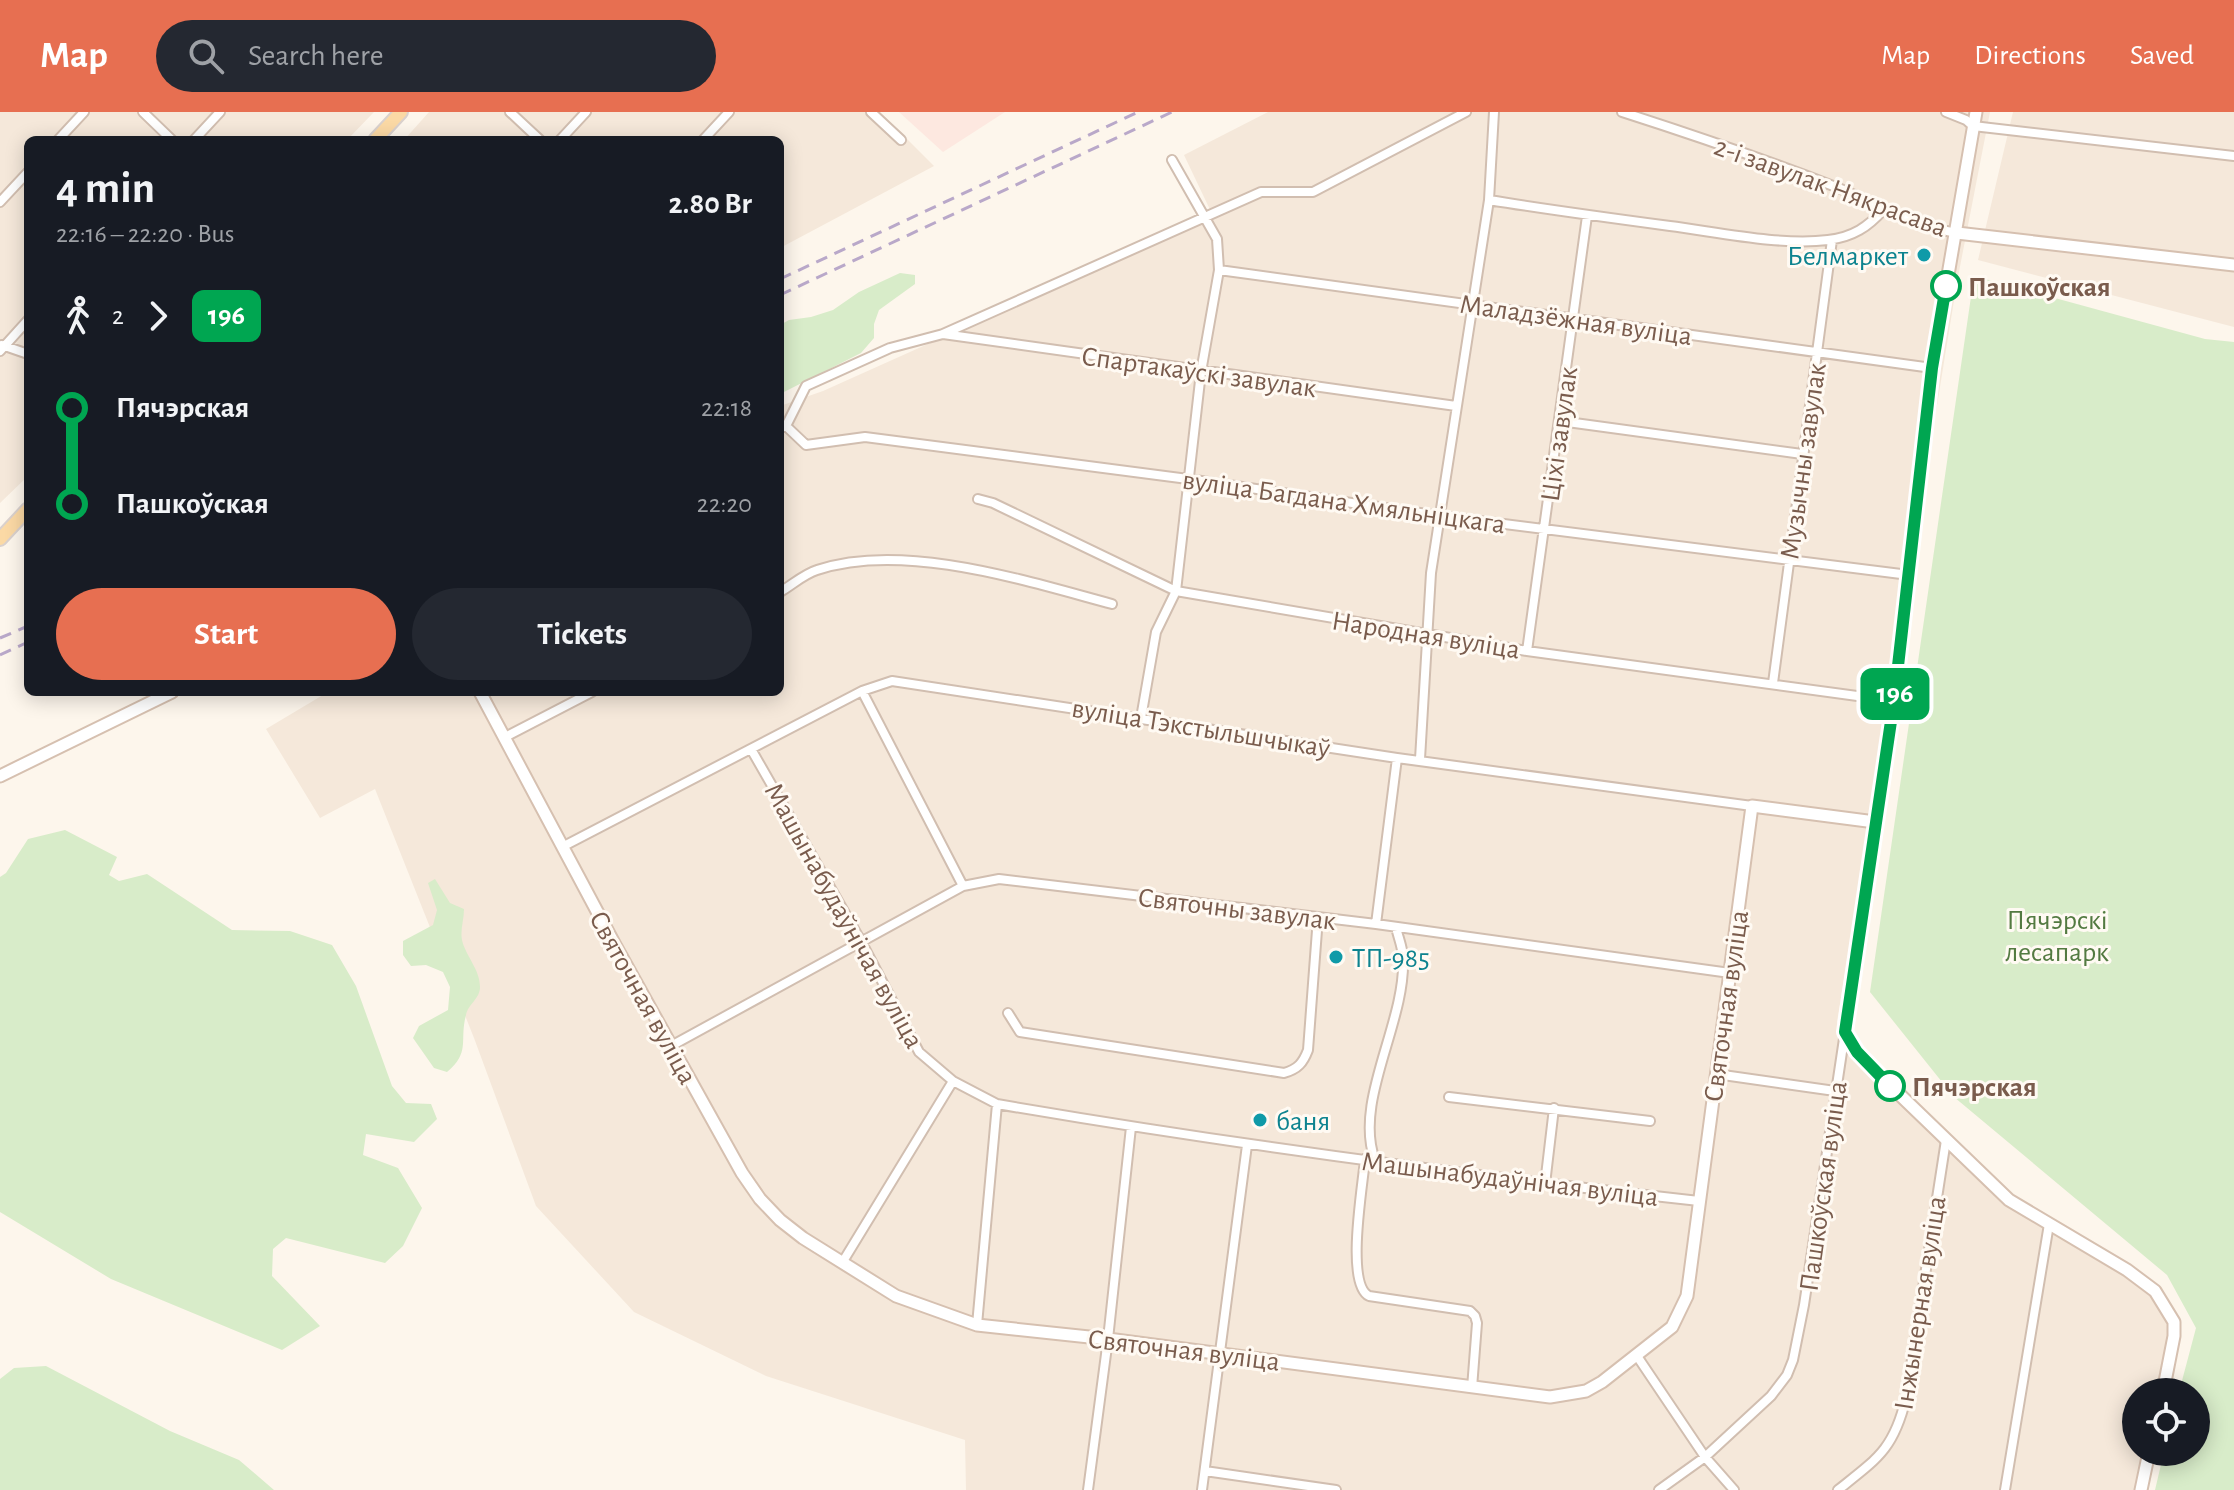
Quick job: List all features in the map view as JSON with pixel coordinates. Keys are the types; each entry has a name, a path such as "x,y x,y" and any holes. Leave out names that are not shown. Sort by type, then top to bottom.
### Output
{"main road":[{"path":"379,136 401,112"},
{"path":"0,539 24,513"}],"street":[{"path":"62,136 84,112"},
{"path":"143,112 168,136"},
{"path":"198,136 220,112"},
{"path":"510,112 536,136"},
{"path":"564,136 586,112"},
{"path":"707,136 729,112"},
{"path":"871,112 901,140"},
{"path":"784,425 806,386 890,348 943,334 1261,192 1313,192 1466,112"},
{"path":"1420,759 1429,635 1427,605 1489,200 1494,112"},
{"name":"2-і завулак Някрасава","path":"1622,112 1759,157 1911,220 1957,233 2234,265"},
{"path":"1946,112 1973,126 2234,156"},
{"name":"Пашкоўская вуліца","path":"1659,1490 1705,1457 1771,1396 1787,1375 1793,1360 1804,1305 1894,701 1932,368 1976,112"},
{"path":"1141,718 1156,632 1176,591 1201,372 1219,270 1217,239 1172,160"},
{"path":"0,202 24,176"},
{"path":"1489,200 1743,236 1832,240 1868,227 1884,209"},
{"name":"Ціхі завулак","path":"1527,651 1587,216"},
{"name":"Музычны завулак","path":"1773,683 1832,240"},
{"name":"Маладзёжная вуліца","path":"1219,270 1932,368"},
{"path":"1,347 24,324"},
{"name":"Спартакаўскі завулак","path":"943,334 1456,406"},
{"path":"1,347 24,353"},
{"path":"1560,421 1802,454"},
{"name":"вуліца Багдана Хмяльніцкага","path":"784,428 806,445 865,437 1441,516 1909,575"},
{"name":"Народная вуліца","path":"978,499 1176,591 1527,651 1894,701"},
{"path":"784,590 814,571 852,561 894,558 1022,580 1112,604"},
{"name":"вуліца Тэкстыльшчыкаў","path":"562,847 862,691 892,681 1397,758 1875,822"},
{"path":"862,691 963,886"},
{"path":"0,776 164,696"},
{"name":"Святочная вуліца","path":"482,696 742,1173 780,1220 842,1263 896,1296 977,1325 1108,1339 1550,1397 1571,1395 1602,1382 1672,1327 1687,1296 1752,806"},
{"path":"505,737 584,696"},
{"name":"Машынабудаўнічая вуліца","path":"751,749 862,943 919,1052 953,1081 997,1104 1247,1145 1699,1201"},
{"path":"1376,924 1397,758"},
{"name":"Святочны завулак","path":"671,1046 963,886 999,879 1376,924 1730,973"},
{"path":"1008,1013 1020,1032 1284,1073 1295,1070 1308,1050 1318,917"},
{"path":"1396,927 1403,956 1401,987 1368,1119 1370,1160 1356,1260 1358,1284 1369,1296 1470,1311 1477,1323 1472,1388"},
{"path":"1845,1032 1871,1067 2009,1200 2127,1270 2155,1291 2174,1322 2166,1378"},
{"path":"1716,1074 1835,1091"},
{"path":"842,1263 953,1081"},
{"path":"1449,1097 1650,1121"},
{"path":"977,1325 997,1104"},
{"path":"1545,1184 1554,1108"},
{"path":"1088,1490 1131,1127"},
{"name":"Інжынерная вуліца","path":"1838,1490 1883,1451 1898,1429 1906,1398 1946,1140"},
{"path":"1202,1490 1247,1145"},
{"path":"2005,1490 2049,1224"},
{"path":"1637,1356 1705,1457 1734,1490"},
{"path":"2141,1490 2146,1466"},
{"path":"1205,1471 1336,1490"}],"shaded area":[{"path":"0,112 374,112 351,136 24,136 24,480 0,503"},
{"path":"429,112 880,112 934,166 784,246 784,136 408,136"},
{"path":"899,112 1005,112 943,152"},
{"path":"1268,112 1990,112 1957,282 1837,1022 1855,1059 2002,1201 2136,1281 2166,1315 2170,1336 2162,1378 2122,1378 2122,1466 2143,1466 2138,1490 966,1490 965,1440 766,1376 634,1312 536,1206 474,1038 375,789 320,818 266,729 321,696 784,696 784,405 823,391 1213,216 1184,155"},
{"path":"2013,112 2234,112 2234,327 1978,260"}],"green space":[{"path":"900,273 915,275 915,284 879,310 874,324 874,338 861,353 784,392 784,323 833,310 859,292"},
{"name":"Пячэрскі лесапарк","path":"1974,276 2205,339 2234,342 2234,1490 2155,1490 2161,1466 2210,1466 2210,1378 2183,1378 2196,1328 2167,1275 1954,1097 1870,992"},
{"path":"65,830 117,857 109,875 119,881 147,874 232,930 290,931 332,945 356,986 392,1086 406,1103 431,1104 437,1119 414,1142 366,1134 363,1155 398,1168 422,1208 403,1246 385,1263 286,1238 273,1249 272,1276 320,1326 282,1350 111,1279 0,1212 0,877 6,873 28,839"},
{"path":"435,879 450,903 464,909 462,940 478,974 480,987 466,1015 462,1052 447,1072 434,1068 413,1038 419,1026 448,1010 450,987 443,972 426,965 411,966 403,955 403,941 433,925 437,910 428,883"},
{"path":"46,1366 170,1431 239,1460 274,1490 0,1490 0,1379 14,1368"}],"railway":[{"path":"784,277 1138,112"},
{"path":"784,293 1172,112"},
{"path":"0,638 24,628"},
{"path":"0,655 24,644"}],"bus line":[{"name":"196","path":"1890,1086 1857,1052 1845,1032 1894,701 1932,368 1946,286"}],"place":[{"name":"Белмаркет","path":"1924,255"},
{"name":"Пашкоўская","path":"1946,286"},
{"name":"ТП-985","path":"1336,957"},
{"name":"Пячэрская","path":"1890,1086"},
{"name":"баня","path":"1260,1120"}]}
